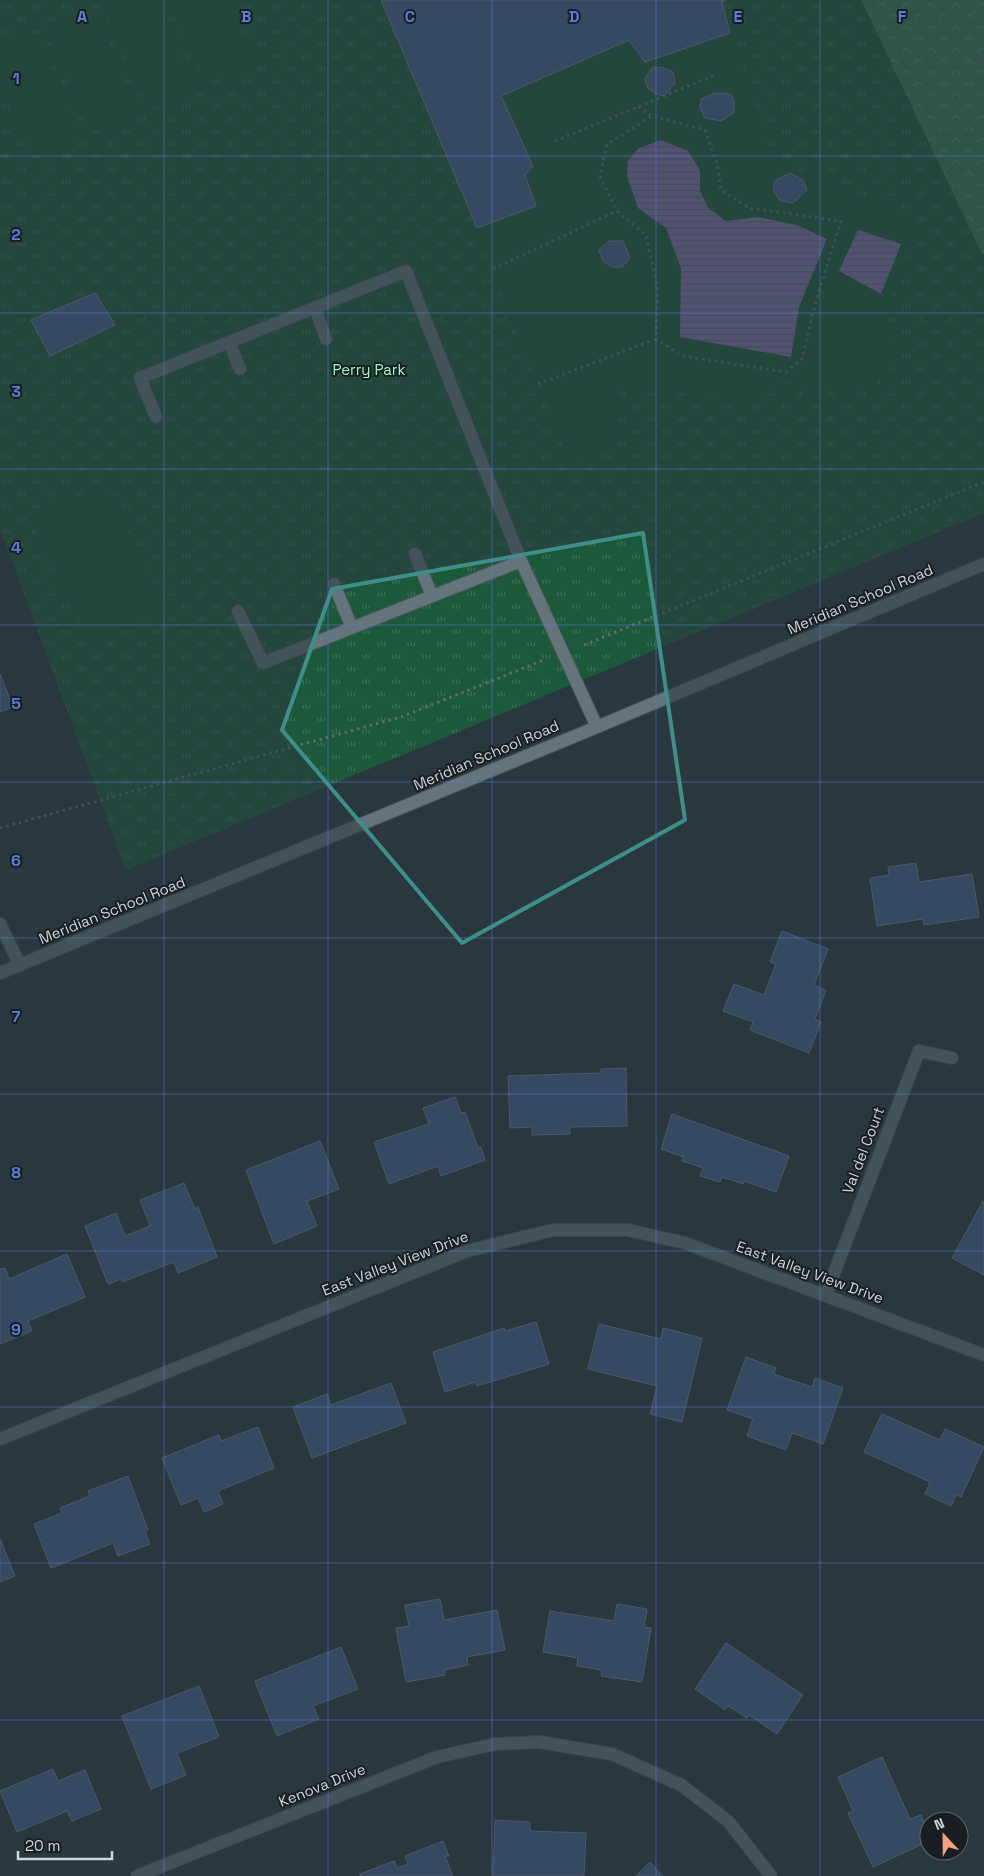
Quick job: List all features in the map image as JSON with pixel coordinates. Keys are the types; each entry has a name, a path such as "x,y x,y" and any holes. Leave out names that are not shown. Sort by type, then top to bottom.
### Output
{"street":[{"path":"156,417 140,378 406,271 521,561 597,727"},
{"path":"315,308 326,339"},
{"path":"229,342 240,369"},
{"path":"415,554 432,596"},
{"path":"238,611 264,663 521,561"},
{"name":"Meridian School Road","path":"0,973 597,727 984,564"},
{"path":"334,584 352,628"},
{"path":"0,924 20,965"},
{"name":"Val del Court","path":"826,1294 919,1050 952,1058"},
{"name":"East Valley View Drive","path":"0,1439 467,1251 554,1230 628,1230 685,1243 826,1294 984,1355"},
{"name":"Kenova Drive","path":"137,1876 437,1757 495,1744 539,1742 612,1754 681,1785 728,1821 771,1876"}],"path":[{"path":"968,0 972,6 984,69"},
{"path":"555,141 715,75"},
{"path":"638,107 652,116 705,130 717,164 721,190 749,208 841,220 816,301 802,359 786,372 682,356 656,339"},
{"path":"652,116 606,144 600,176 617,211 646,235 658,290 656,339"},
{"path":"493,269 617,211"},
{"path":"538,384 656,339"},
{"path":"0,828 401,717 984,482"}],"highlighted area":[{"path":"643,533 685,820 462,943 282,730 332,589"}],"green space":[{"name":"Perry Park","path":"0,0 984,0 984,513 126,870 0,529"},
{"path":"118,0 159,0 196,89 148,109 104,6"},
{"path":"170,0 227,0 254,64 205,84"},
{"path":"861,0 984,0 984,253 982,254"},
{"path":"94,9 138,112 89,132 46,29"},
{"path":"36,33 80,136 31,156 0,82 0,48"},
{"path":"730,33 771,160 911,217 915,236 886,312 899,359 872,388 842,389 801,398 808,375 745,397 620,389 618,435 570,463 477,228 536,206 525,175 533,166 501,96 629,40 645,62"},
{"path":"108,485 163,612 90,643 30,514"}],"shaded area":[{"path":"661,140 688,151 700,170 700,191 708,208 726,221 758,217 797,225 827,239 799,307 791,357 680,337 681,268 666,228 638,208 627,176 628,160 639,148"},
{"path":"858,230 901,244 881,294 839,271"}],"building":[{"path":"381,0 726,0 722,2 730,33 645,62 629,40 501,96 533,166 525,175 536,206 477,228"},
{"path":"653,67 664,68 673,72 675,83 664,96 654,93 647,87 645,78"},
{"path":"715,93 731,94 734,101 734,113 721,121 705,118 700,108 701,99"},
{"path":"790,173 803,180 807,190 793,203 780,201 774,191 774,181"},
{"path":"609,241 623,241 630,258 622,267 612,267 603,261 599,250"},
{"path":"95,293 115,325 50,356 31,320"},
{"path":"0,674 13,707 0,712"},
{"path":"916,863 919,882 972,874 979,917 924,925 923,919 877,926 870,878 889,875 888,867"},
{"path":"782,931 828,949 814,985 826,990 815,1019 821,1022 809,1053 750,1030 753,1022 723,1011 734,984 764,995 776,964 770,962"},
{"path":"626,1068 627,1126 570,1127 570,1134 532,1135 532,1127 510,1128 508,1076 600,1073 601,1069"},
{"path":"455,1097 461,1113 465,1112 478,1148 481,1147 485,1160 441,1176 438,1166 389,1184 374,1142 429,1124 423,1108"},
{"path":"672,1114 789,1156 776,1192 744,1181 743,1184 722,1177 720,1182 700,1176 703,1168 682,1161 684,1157 661,1149"},
{"path":"320,1141 339,1189 307,1201 317,1226 274,1244 246,1170"},
{"path":"184,1183 195,1209 198,1207 217,1257 178,1273 174,1262 122,1282 121,1279 108,1284 85,1226 116,1213 125,1236 150,1226 140,1200"},
{"path":"984,1202 984,1275 952,1258"},
{"path":"67,1254 85,1297 28,1321 32,1331 0,1344 0,1269 5,1268 9,1279"},
{"path":"536,1322 549,1364 477,1386 475,1382 445,1392 433,1352 504,1328 505,1331"},
{"path":"599,1324 661,1339 663,1328 702,1338 682,1422 650,1414 657,1386 588,1369"},
{"path":"746,1357 776,1368 774,1374 812,1387 815,1378 843,1388 823,1444 792,1433 786,1450 747,1436 753,1419 727,1410"},
{"path":"391,1383 406,1423 312,1458 293,1407 327,1394 331,1405"},
{"path":"882,1414 940,1440 945,1429 984,1447 961,1497 956,1495 951,1506 925,1494 930,1482 864,1452"},
{"path":"258,1427 274,1468 218,1491 223,1504 204,1512 198,1498 181,1505 162,1458 219,1435 221,1441"},
{"path":"128,1476 148,1530 145,1532 150,1544 118,1556 113,1543 51,1568 34,1524 62,1513 60,1508 90,1496 88,1491"},
{"path":"0,1539 15,1576 0,1582"},
{"path":"440,1599 444,1620 497,1610 505,1650 467,1657 468,1665 445,1670 445,1675 406,1682 396,1628 409,1626 405,1605"},
{"path":"617,1604 647,1609 644,1627 651,1628 642,1682 601,1676 602,1670 577,1666 578,1658 543,1652 550,1611 614,1621"},
{"path":"726,1643 803,1695 777,1734 749,1715 747,1718 728,1706 725,1710 695,1689"},
{"path":"341,1647 358,1689 313,1706 319,1719 277,1736 255,1681"},
{"path":"199,1686 219,1737 177,1753 186,1775 151,1789 122,1716"},
{"path":"882,1757 910,1819 919,1816 919,1846 873,1867 848,1813 853,1811 838,1777"},
{"path":"53,1769 58,1781 85,1770 101,1809 72,1821 67,1811 17,1832 0,1791"},
{"path":"495,1820 530,1822 530,1831 586,1833 584,1876 493,1876"},
{"path":"443,1841 449,1856 445,1856 453,1876 360,1876 360,1874 394,1861 397,1868 408,1864 405,1856"},
{"path":"650,1862 663,1876 636,1876"}]}
